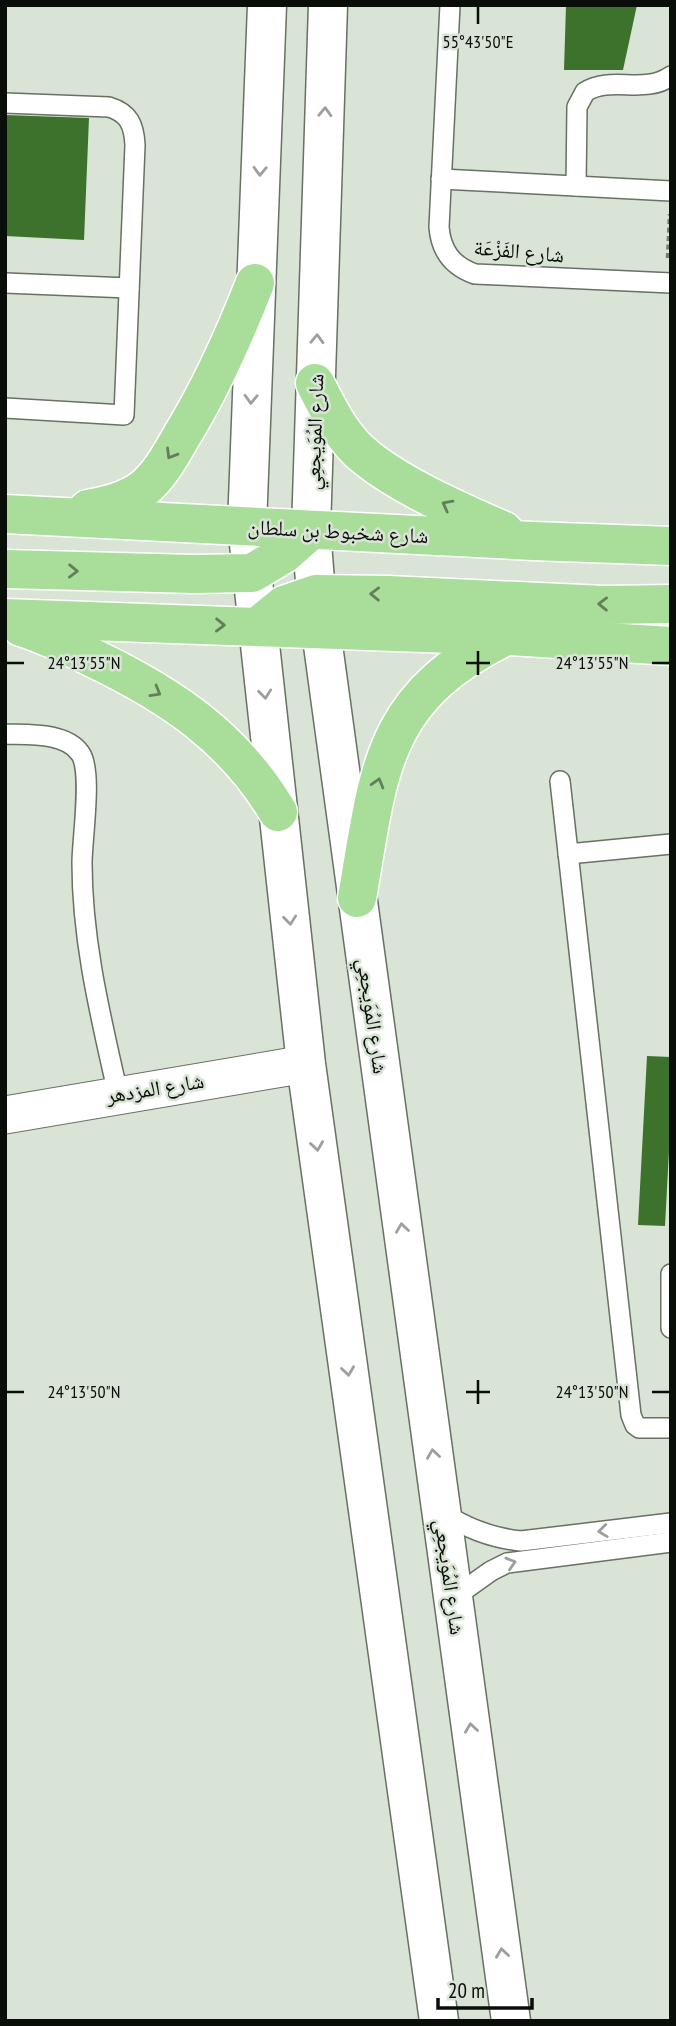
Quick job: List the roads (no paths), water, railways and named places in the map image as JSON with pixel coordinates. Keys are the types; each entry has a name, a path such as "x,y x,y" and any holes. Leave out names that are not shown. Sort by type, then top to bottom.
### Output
{"main road":[{"path":"55,516 127,499 155,478 208,393 233,342 255,283"},
{"path":"315,383 337,423 366,458 458,510 533,541"},
{"name":"شارع شخبوط بن سلطان","path":"5,514 671,546"},
{"path":"5,569 252,573 284,554 311,530"},
{"path":"5,620 258,626 388,595 604,605 671,604"},
{"path":"318,612 507,636 671,646"},
{"path":"5,620 104,663 185,709 247,766 278,812"},
{"path":"357,898 375,793 395,733 412,707 455,665 507,636"}],"street":[{"path":"267,5 247,526 306,1064 439,2021"},
{"name":"شارع المُوَيجعِي","path":"328,5 311,530 318,612 511,2021"},
{"name":"شارع المزدهر","path":"5,1115 306,1064"}],"lane":[{"name":"شارع الفَزْعَة","path":"450,5 440,239 453,262 463,270 488,275 669,283"},
{"path":"576,186 577,107 584,92 600,85 647,86 671,76"},
{"path":"5,103 109,107 119,110 128,116 135,145 124,415 5,408"},
{"path":"441,179 671,191"},
{"path":"5,283 129,288"},
{"path":"5,734 58,738 80,753 86,768 88,782 82,863 83,907 95,994 118,1094"},
{"path":"560,781 631,1416 639,1428 671,1428"},
{"path":"568,854 671,844"},
{"path":"670,1285 671,1328"},
{"path":"441,1512 475,1531 522,1541 671,1523"},
{"path":"453,1598 507,1563 671,1542"}]}
